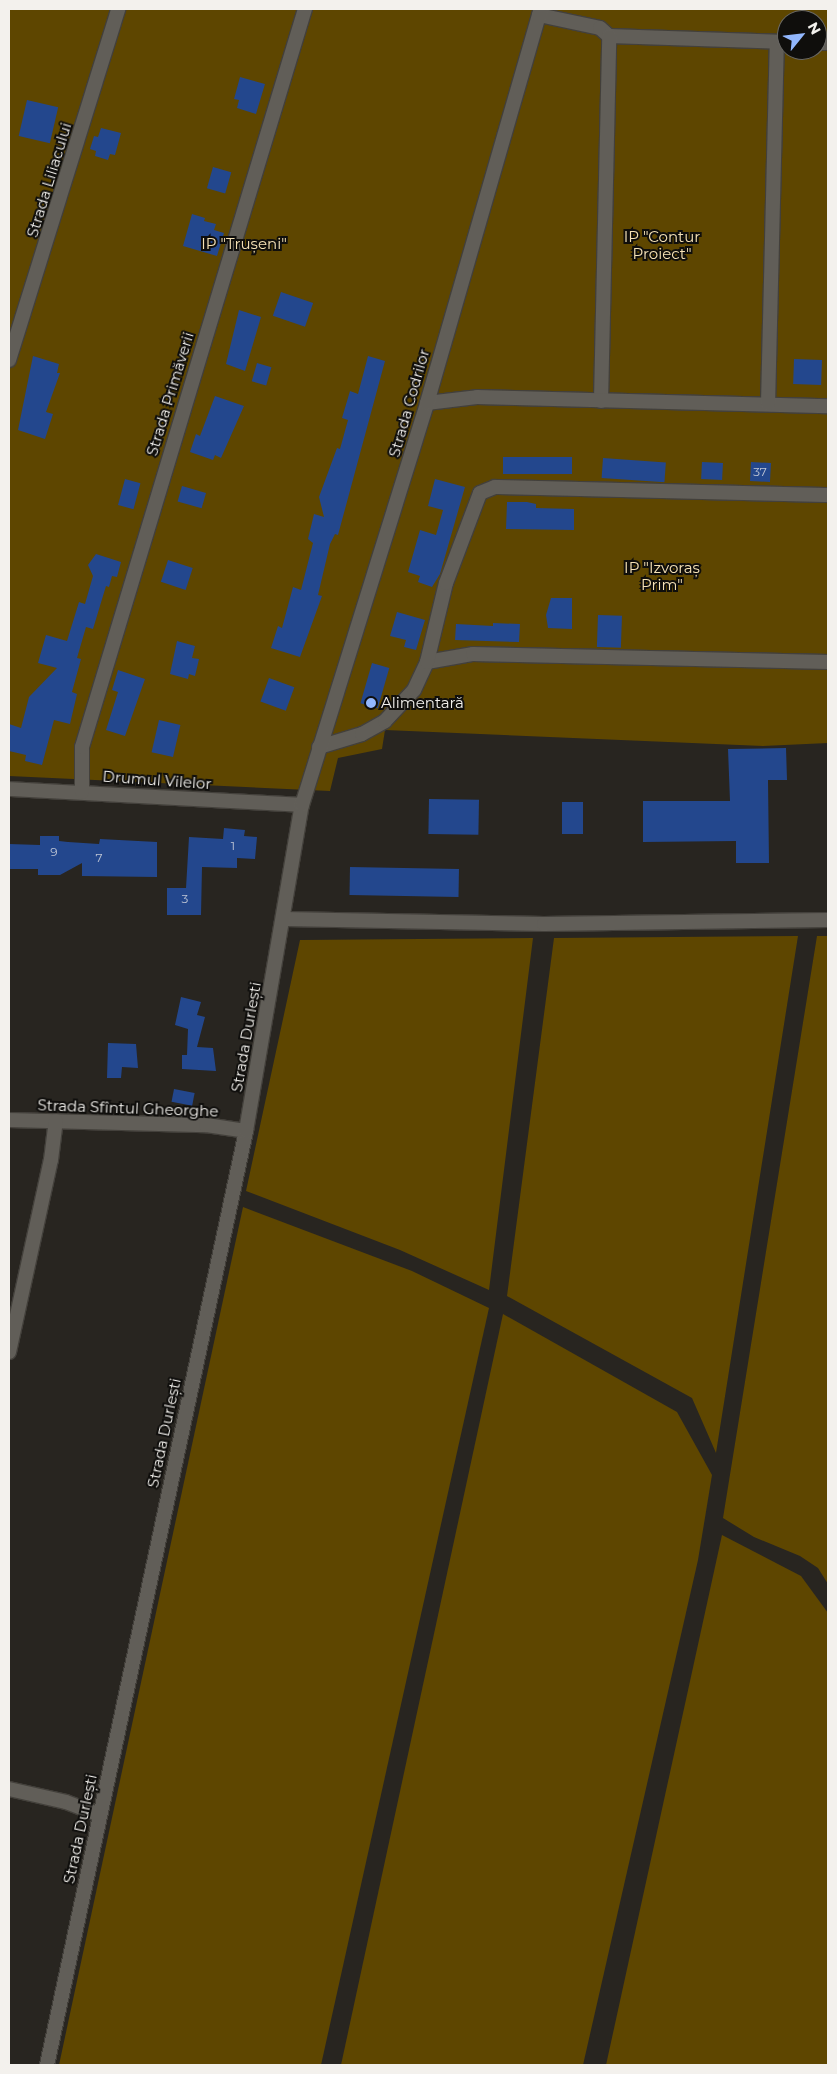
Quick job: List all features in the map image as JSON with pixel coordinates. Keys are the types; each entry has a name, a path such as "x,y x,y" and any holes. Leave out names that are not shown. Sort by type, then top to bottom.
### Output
{"street":[{"name":"Strada Liliacului","path":"9,360 118,9"},
{"name":"Strada Primăverii","path":"82,792 82,746 305,9"},
{"path":"540,12 600,28 609,36 777,42"},
{"name":"Strada Codrilor","path":"302,806 427,404 540,12"},
{"path":"600,401 609,36"},
{"path":"768,404 781,60"},
{"path":"427,404 478,397 828,406"},
{"path":"319,747 362,734 385,721 409,697 427,662 446,583 480,493 495,488 828,495"},
{"path":"427,662 473,654 828,662"},
{"name":"Drumul Vilelor","path":"9,789 302,806"},
{"name":"Strada Durlești","path":"47,2065 246,1131 302,806"},
{"path":"284,919 544,924 828,920"},
{"name":"Strada Sfîntul Gheorghe","path":"9,1120 206,1125 246,1131"},
{"path":"9,1352 51,1160 56,1121"},
{"path":"9,1789 66,1802 100,1815"}],"green space":[{"path":"9,9 828,9 828,743 763,746 385,730 382,749 338,758 330,791 9,776"},
{"path":"798,936 716,1453 692,1398 507,1296 554,938"},
{"path":"817,936 828,936 828,1584 818,1568 800,1556 754,1537 723,1518"},
{"path":"533,938 489,1290 400,1250 246,1191 300,940"},
{"path":"243,1207 412,1271 489,1308 321,2065 59,2065"},
{"path":"503,1314 677,1412 712,1475 698,1560 583,2065 341,2065"},
{"path":"722,1535 801,1576 828,1613 828,2065 606,2065"}],"building":[{"path":"240,77 265,84 256,114 237,108 239,100 234,99"},
{"path":"27,100 58,107 50,143 19,136"},
{"path":"101,128 121,133 115,155 110,154 108,160 95,156 96,151 90,149 94,136 98,137"},
{"path":"213,167 231,172 225,193 207,188"},
{"path":"192,214 205,218 204,221 216,224 214,230 224,233 217,256 183,246"},
{"path":"281,292 313,303 305,327 273,316"},
{"path":"239,310 261,317 245,371 226,364"},
{"path":"33,356 59,364 57,373 60,373 46,412 53,414 45,439 18,430"},
{"path":"368,356 385,361 338,535 335,534 330,544 318,595 322,596 300,657 271,648 278,626 282,628 293,587 301,590 313,543 308,539 314,514 324,517 319,497 337,448 340,449 348,420 342,418 350,391 358,394"},
{"path":"794,359 822,360 821,385 793,384"},
{"path":"257,363 271,367 266,385 252,381"},
{"path":"215,396 244,406 221,458 215,455 213,460 190,452 196,434 200,436"},
{"path":"503,457 572,457 572,474 503,474"},
{"path":"603,458 666,462 664,482 602,478"},
{"path":"702,462 723,463 722,480 701,479"},
{"path":"751,462 771,463 770,482 750,481"},
{"path":"125,479 140,483 133,509 118,505"},
{"path":"435,479 465,487 440,574 432,587 418,582 420,576 408,572 420,530 436,535 443,510 428,506"},
{"path":"182,486 206,493 202,508 178,501"},
{"path":"507,502 527,502 536,504 536,508 574,509 574,530 506,529"},
{"path":"96,554 121,562 117,577 112,576 109,587 106,586 93,629 86,627 77,658 81,659 72,692 77,694 70,724 54,720 42,765 25,761 26,755 9,751 9,724 21,728 29,697 57,668 38,663 46,635 67,641 79,602 85,604 93,576 88,565"},
{"path":"168,560 193,568 186,590 161,582"},
{"path":"551,598 572,598 572,629 548,628 546,615"},
{"path":"397,612 425,620 416,650 404,647 406,640 390,636"},
{"path":"598,615 622,616 621,648 597,647"},
{"path":"493,623 520,624 519,642 455,640 456,624 493,626"},
{"path":"177,641 195,646 192,658 199,659 195,676 189,674 188,679 170,674"},
{"path":"372,663 389,668 378,708 360,703"},
{"path":"118,670 145,679 125,736 106,730 118,692 112,690"},
{"path":"269,678 294,687 286,711 260,701"},
{"path":"159,720 180,725 173,757 152,752"},
{"path":"786,748 787,780 768,780 769,863 736,863 736,841 643,842 643,801 730,801 728,749"},
{"path":"429,799 479,800 478,835 428,834"},
{"path":"562,802 583,802 583,834 562,834"},
{"path":"224,828 245,830 244,836 257,837 255,859 237,858 237,868 202,867 201,915 167,915 167,888 186,888 189,837 223,839"},
{"path":"40,836 59,836 59,841 99,844 100,839 157,842 157,877 82,876 82,863 60,875 38,875 38,869 9,869 9,844 40,845"},
{"path":"350,867 459,869 458,897 350,895"},
{"path":"181,997 201,1002 197,1015 205,1017 197,1047 213,1048 216,1071 182,1069 182,1055 187,1055 188,1029 175,1025"},
{"path":"108,1043 136,1044 138,1068 122,1067 121,1078 107,1078"},
{"path":"174,1089 195,1093 192,1106 172,1102"}],"place":[{"name":"Alimentară","path":"371,703"}],"park label":[{"name":"IP \"Trușeni\"","path":"244,244"},
{"name":"IP \"Contur Proiect\"","path":"662,244"},
{"name":"IP \"Izvoraș Prim\"","path":"662,576"}]}
